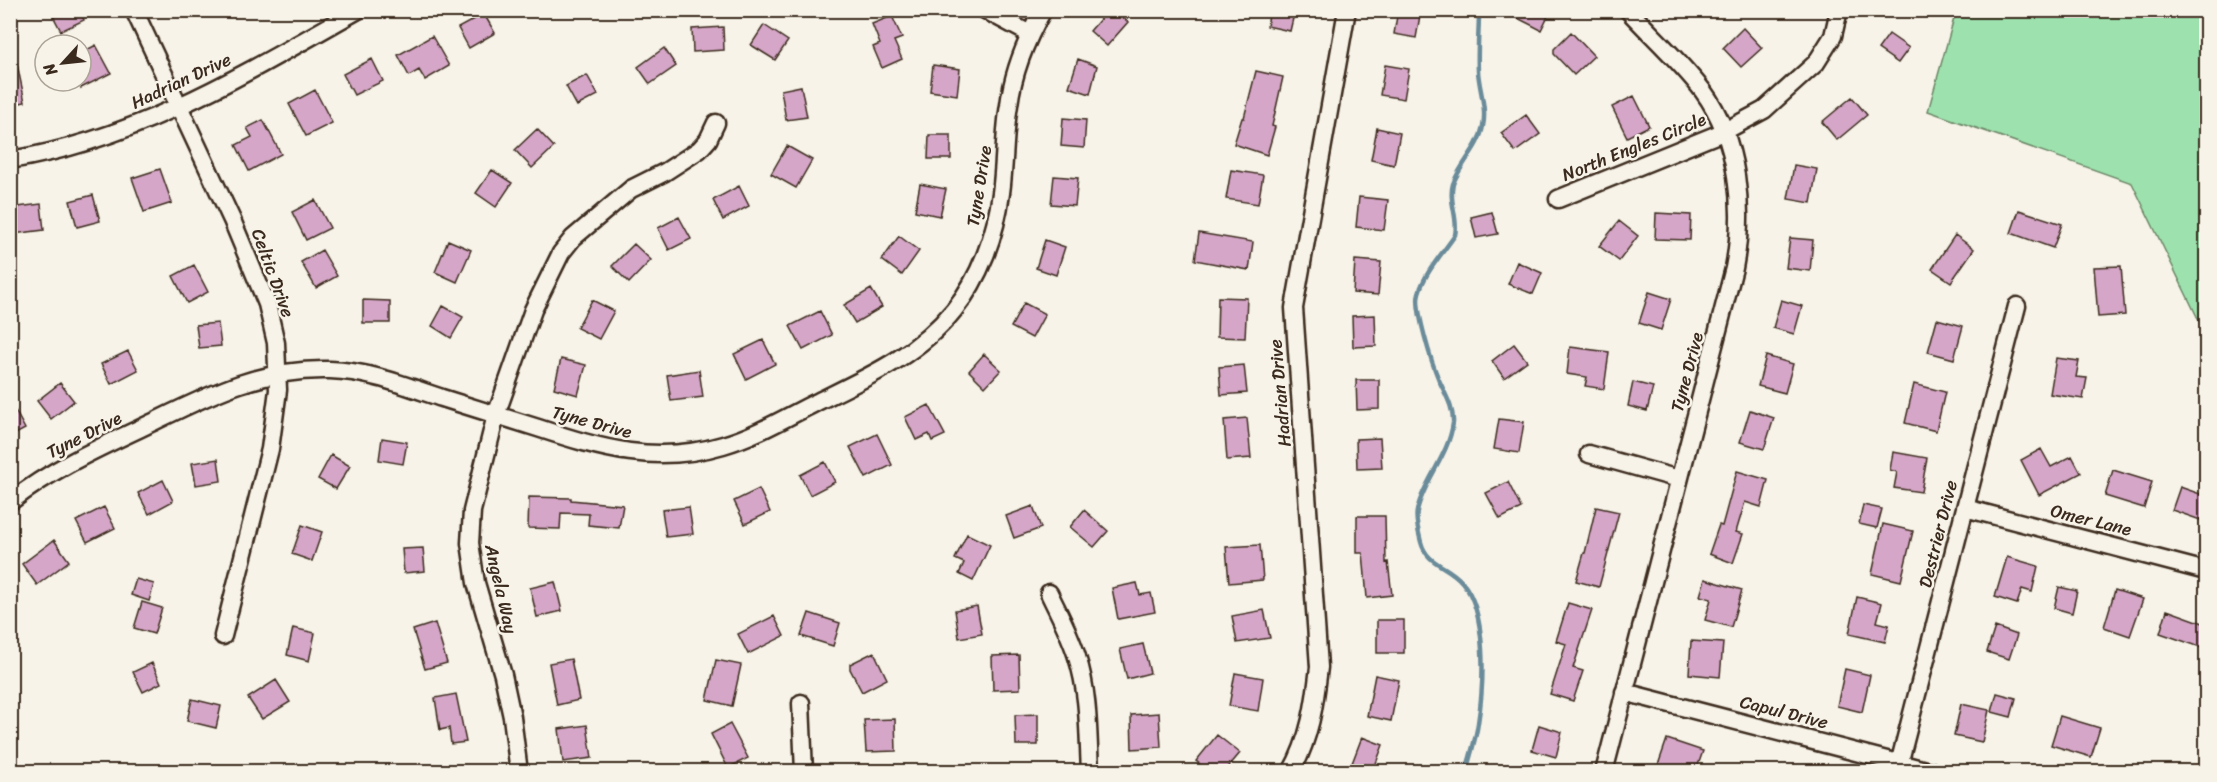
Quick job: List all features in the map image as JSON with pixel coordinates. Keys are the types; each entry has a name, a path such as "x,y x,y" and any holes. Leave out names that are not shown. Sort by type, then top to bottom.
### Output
{"street":[{"name":"Celtic Drive","path":"134,10 232,220 267,304 276,344 278,374 276,410 270,449 223,636"},
{"name":"Hadrian Drive","path":"10,160 63,148 118,131 179,107 358,10"},
{"path":"985,10 1030,34"},
{"name":"Tyne Drive","path":"10,502 82,456 221,390 249,380 278,374 332,370 356,373 614,451 643,455 670,455 702,450 746,437 769,427 861,380 917,348 955,309 985,257 1001,195 1008,106 1013,81 1020,57 1043,10"},
{"name":"Hadrian Drive","path":"1291,771 1311,723 1319,667 1294,308 1347,10"},
{"name":"Tyne Drive","path":"1604,771 1738,249 1739,225 1733,164 1715,111 1698,86 1628,10"},
{"name":"North Engles Circle","path":"1558,199 1723,132 1764,110 1808,71 1825,50 1833,36 1839,10"},
{"name":"Angela Way","path":"519,771 510,707 476,583 470,543 471,512 496,415 533,310 561,253 573,238 631,189 673,167 699,150 708,140 716,123"},
{"name":"Destrier Drive","path":"1898,767 2017,306"},
{"path":"1589,454 1679,479"},
{"name":"Omer Lane","path":"1965,507 2206,571"},
{"path":"1049,593 1072,641 1083,679 1090,771"},
{"name":"Capul Drive","path":"1624,692 1898,767 1933,771"},
{"path":"801,703 804,771"}],"green space":[{"path":"1956,11 2206,11 2206,335 2132,183 1928,111"}],"building":[{"path":"50,10 79,10 84,20 61,31"},
{"path":"1108,10 1115,10 1128,22 1107,46 1090,31"},
{"path":"1270,10 1295,10 1290,31 1267,26"},
{"path":"1398,10 1421,10 1416,38 1394,34"},
{"path":"1502,10 1551,10 1541,30"},
{"path":"484,14 495,33 469,48 458,28"},
{"path":"892,16 902,38 894,41 902,59 882,68 873,47 880,44 872,24"},
{"path":"764,25 788,41 775,60 751,45"},
{"path":"723,27 724,50 693,52 692,29"},
{"path":"1743,28 1762,48 1741,67 1723,48"},
{"path":"1571,32 1594,56 1574,75 1554,54 1554,49"},
{"path":"1889,34 1909,48 1898,63 1878,49"},
{"path":"432,36 449,66 425,80 419,70 409,76 398,55"},
{"path":"96,45 111,73 93,82 93,47"},
{"path":"664,48 676,66 650,84 638,67"},
{"path":"10,59 16,59 25,102 10,105"},
{"path":"372,59 383,81 354,95 343,74"},
{"path":"1078,59 1097,66 1090,94 1069,87"},
{"path":"933,65 960,69 957,95 930,91"},
{"path":"1385,65 1409,69 1404,99 1380,95"},
{"path":"1256,71 1283,77 1272,126 1275,127 1267,155 1234,144 1242,118 1244,118"},
{"path":"587,75 598,95 577,106 566,86"},
{"path":"801,86 807,117 786,120 781,90"},
{"path":"315,90 332,123 306,136 289,104"},
{"path":"1634,96 1649,126 1627,137 1612,107"},
{"path":"1852,97 1867,115 1837,140 1822,122"},
{"path":"1526,115 1540,134 1515,152 1501,133"},
{"path":"1063,118 1086,120 1084,148 1061,146"},
{"path":"263,120 281,154 249,171 236,145 252,137 247,128"},
{"path":"1377,128 1400,133 1394,165 1371,160"},
{"path":"537,129 554,147 532,168 515,150"},
{"path":"929,135 951,135 951,159 928,159"},
{"path":"787,146 812,160 796,188 771,174"},
{"path":"1794,165 1817,169 1811,203 1788,199"},
{"path":"160,169 172,203 144,212 132,178"},
{"path":"492,170 512,183 496,207 476,193"},
{"path":"1231,170 1263,175 1258,204 1226,199"},
{"path":"1054,176 1078,178 1075,206 1051,204"},
{"path":"920,184 946,189 940,216 915,211"},
{"path":"739,186 749,206 723,220 713,200"},
{"path":"93,195 100,221 77,227 70,201"},
{"path":"1359,197 1388,200 1384,230 1356,227"},
{"path":"315,200 330,228 306,240 292,212"},
{"path":"41,204 44,230 13,234 10,208"},
{"path":"2019,210 2062,224 2053,248 2011,233"},
{"path":"1492,212 1498,234 1476,238 1471,217"},
{"path":"1656,213 1691,215 1690,240 1655,239"},
{"path":"679,217 691,239 669,250 658,228"},
{"path":"1619,221 1638,236 1619,261 1599,246"},
{"path":"1199,233 1253,242 1249,270 1195,260"},
{"path":"1955,235 1974,249 1951,282 1932,269"},
{"path":"899,236 919,251 902,275 882,260"},
{"path":"1790,238 1813,240 1810,271 1786,268"},
{"path":"448,240 471,250 457,282 435,272"},
{"path":"1045,240 1065,247 1056,275 1036,268"},
{"path":"634,244 651,260 629,283 612,266"},
{"path":"322,250 337,276 316,288 301,262"},
{"path":"1355,260 1381,262 1378,295 1353,293"},
{"path":"1517,262 1542,273 1533,294 1508,284"},
{"path":"194,265 208,292 187,303 173,276"},
{"path":"2121,266 2125,315 2098,317 2094,267"},
{"path":"871,289 882,307 855,323 844,305"},
{"path":"1649,292 1671,299 1661,330 1639,323"},
{"path":"1218,297 1247,298 1245,338 1217,337"},
{"path":"363,300 390,301 390,323 363,323"},
{"path":"592,300 614,311 599,339 577,328"},
{"path":"1781,300 1802,306 1794,334 1773,328"},
{"path":"1024,303 1045,314 1032,338 1011,327"},
{"path":"443,306 463,317 451,338 432,326"},
{"path":"820,311 832,335 803,350 790,326"},
{"path":"1375,315 1376,346 1353,347 1352,316"},
{"path":"1937,319 1963,326 1954,359 1928,352"},
{"path":"218,323 221,346 199,348 196,325"},
{"path":"763,340 775,364 746,379 734,354"},
{"path":"1514,344 1527,361 1504,378 1492,361"},
{"path":"1570,347 1609,352 1604,389 1585,386 1587,377 1567,374"},
{"path":"128,351 138,370 111,384 101,364"},
{"path":"984,354 1001,370 985,387 969,371"},
{"path":"1766,356 1793,364 1785,393 1758,386"},
{"path":"2056,358 2079,361 2076,377 2087,378 2083,399 2050,394"},
{"path":"561,359 586,365 578,395 554,388"},
{"path":"1244,365 1247,393 1221,395 1219,367"},
{"path":"699,370 703,397 671,401 667,375"},
{"path":"1356,380 1379,380 1379,409 1357,410"},
{"path":"1633,382 1653,387 1647,411 1628,406"},
{"path":"60,383 74,401 51,419 37,401"},
{"path":"1914,384 1945,392 1936,431 1905,423"},
{"path":"10,401 25,429 10,437"},
{"path":"929,405 945,435 932,441 929,434 916,440 905,417"},
{"path":"1750,410 1774,418 1764,449 1740,442"},
{"path":"1247,418 1251,458 1227,460 1224,420"},
{"path":"1499,419 1524,422 1519,453 1494,449"},
{"path":"877,434 892,465 866,478 850,447"},
{"path":"382,438 407,442 403,464 379,460"},
{"path":"1380,438 1382,468 1357,469 1356,439"},
{"path":"2041,449 2051,467 2072,456 2081,473 2039,495 2021,460"},
{"path":"1893,452 1927,458 1921,492 1894,488 1897,472 1890,470"},
{"path":"331,455 350,466 336,489 318,479"},
{"path":"218,459 221,481 196,485 192,463"},
{"path":"825,462 835,482 810,495 800,475"},
{"path":"2113,470 2152,482 2144,508 2105,496"},
{"path":"1737,471 1768,480 1761,507 1745,502 1736,532 1743,534 1733,563 1709,554 1719,525 1722,526"},
{"path":"163,480 173,501 149,514 138,493"},
{"path":"1508,482 1521,508 1500,519 1486,493"},
{"path":"2180,487 2206,496 2206,522 2172,510"},
{"path":"759,489 770,512 745,524 734,501"},
{"path":"529,497 571,498 571,500 623,505 619,528 588,525 589,514 561,513 560,529 528,528"},
{"path":"1863,505 1882,509 1877,528 1859,524"},
{"path":"1033,506 1041,528 1014,538 1006,516"},
{"path":"104,507 115,528 87,542 76,521"},
{"path":"689,507 693,534 666,537 662,510"},
{"path":"1596,507 1619,512 1599,587 1576,581"},
{"path":"1084,510 1108,531 1094,547 1070,527"},
{"path":"1357,516 1385,516 1386,563 1388,562 1392,595 1367,598 1363,553 1357,553"},
{"path":"1883,524 1913,531 1901,581 1872,574"},
{"path":"302,525 322,532 312,561 292,554"},
{"path":"967,534 990,545 973,581 959,574 964,563 955,559"},
{"path":"54,540 69,561 37,585 22,564"},
{"path":"1260,545 1263,580 1229,583 1226,547"},
{"path":"423,548 425,571 404,573 402,549"},
{"path":"2007,557 2038,566 2032,592 2022,589 2017,604 1995,597"},
{"path":"136,579 154,584 149,601 131,595"},
{"path":"1705,579 1742,590 1731,627 1705,620 1711,599 1700,596"},
{"path":"555,582 562,611 537,617 530,588"},
{"path":"1137,583 1140,595 1151,593 1155,612 1118,619 1112,588"},
{"path":"2059,587 2077,591 2072,613 2054,608"},
{"path":"2115,590 2143,599 2130,636 2104,627"},
{"path":"1857,597 1882,603 1877,622 1889,625 1885,642 1849,634"},
{"path":"142,602 162,608 154,634 134,628"},
{"path":"1568,603 1592,610 1573,668 1583,671 1573,701 1550,694 1566,644 1556,641"},
{"path":"977,606 982,634 959,638 955,610"},
{"path":"1264,610 1270,638 1237,643 1232,616"},
{"path":"2167,610 2206,624 2206,649 2160,633"},
{"path":"809,613 840,623 833,646 801,636"},
{"path":"774,616 784,636 748,654 738,634"},
{"path":"1377,620 1404,620 1404,653 1377,653"},
{"path":"435,623 447,663 425,669 413,630"},
{"path":"1995,627 2017,635 2009,659 1987,652"},
{"path":"293,628 315,633 309,661 287,655"},
{"path":"1691,641 1723,643 1720,677 1689,674"},
{"path":"1143,644 1150,673 1127,679 1120,649"},
{"path":"874,652 887,679 862,692 850,669 850,664"},
{"path":"1019,655 1020,689 993,690 992,656"},
{"path":"571,659 579,700 557,705 549,663"},
{"path":"716,660 741,665 732,706 707,700"},
{"path":"152,663 161,683 143,692 133,672"},
{"path":"1845,669 1870,675 1862,712 1837,706"},
{"path":"1235,673 1263,678 1258,711 1229,706"},
{"path":"1375,675 1399,680 1391,721 1367,716"},
{"path":"276,680 290,702 262,719 248,698"},
{"path":"1997,693 2016,698 2011,717 1992,712"},
{"path":"456,694 466,742 451,744 449,728 440,730 435,698"},
{"path":"192,699 221,706 216,728 187,721"},
{"path":"1961,704 1989,710 1982,742 1954,736"},
{"path":"1159,713 1161,747 1132,749 1131,715"},
{"path":"1038,714 1038,745 1016,745 1015,715"},
{"path":"2060,716 2100,728 2091,757 2051,745"},
{"path":"895,719 896,751 866,752 864,720"},
{"path":"730,724 748,758 728,768 711,734"},
{"path":"587,725 592,758 563,762 559,729"},
{"path":"1539,725 1562,732 1556,757 1532,750"},
{"path":"1217,735 1240,753 1225,771 1209,771 1196,761"},
{"path":"1362,737 1383,745 1373,771 1349,771"},
{"path":"1667,739 1703,751 1696,771 1656,771"}],"waterway":[{"path":"1466,772 1476,735 1482,689 1480,630 1470,595 1456,576 1428,556 1421,542 1418,527 1417,515 1420,500 1447,446 1453,423 1451,406 1428,349 1418,300 1425,278 1455,235 1453,184 1478,142 1483,126 1483,105 1478,71 1479,10"}]}
